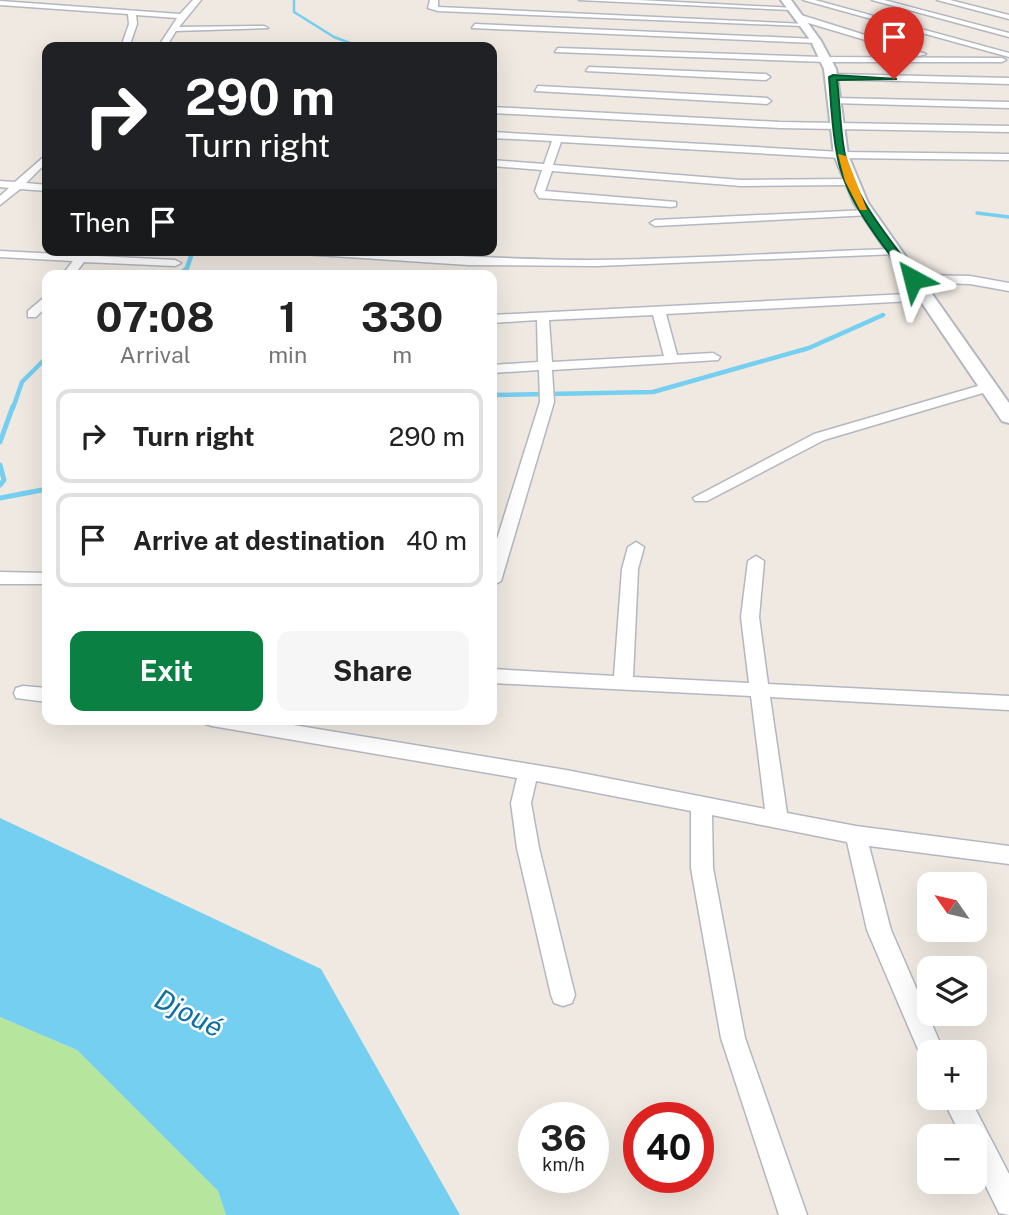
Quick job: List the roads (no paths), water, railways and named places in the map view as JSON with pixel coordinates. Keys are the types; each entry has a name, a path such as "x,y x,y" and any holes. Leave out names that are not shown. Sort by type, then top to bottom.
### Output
{"street":[{"path":"165,42 182,16 197,0"},
{"path":"434,0 432,8 438,9 765,22 795,12"},
{"path":"583,0 795,12 939,59"},
{"path":"586,32 596,0"},
{"path":"807,0 1009,58"},
{"path":"876,0 1009,35"},
{"path":"941,0 1009,17"},
{"path":"835,8 856,3"},
{"path":"0,4 182,16"},
{"path":"953,20 996,6"},
{"path":"795,12 816,41 833,77 841,155 850,181 892,252 927,297 1009,417"},
{"path":"127,42 133,24 132,13"},
{"path":"765,22 769,58 766,77 767,101 788,144"},
{"path":"919,38 967,24"},
{"path":"475,26 816,41"},
{"path":"173,29 264,28"},
{"path":"896,45 908,41"},
{"path":"558,50 769,58 1009,58"},
{"path":"589,69 766,77"},
{"path":"833,77 1009,80"},
{"path":"538,89 767,101"},
{"path":"835,101 1009,105"},
{"path":"497,110 780,125 1009,129"},
{"path":"497,135 788,144 841,155 1009,157"},
{"path":"557,139 540,191 543,196 672,204"},
{"path":"0,202 42,162"},
{"path":"497,163 741,183 850,181"},
{"path":"0,184 42,188"},
{"path":"655,223 867,213"},
{"path":"377,256 468,262 597,263 892,252"},
{"path":"0,254 175,263"},
{"path":"72,270 81,258"},
{"path":"913,279 970,280 1009,287"},
{"path":"497,319 927,297"},
{"path":"32,314 42,304"},
{"path":"659,312 671,359"},
{"path":"497,564 547,402 543,318"},
{"path":"497,369 713,357"},
{"path":"701,498 819,437 988,387"},
{"path":"623,683 630,569 636,547"},
{"path":"756,561 750,617 777,819"},
{"path":"0,578 42,579"},
{"path":"497,676 1009,703"},
{"path":"23,693 42,695"},
{"path":"248,725 528,772 856,835 1009,855"},
{"path":"528,772 521,803 528,848 563,995"},
{"path":"701,804 702,868 733,1038 793,1215"},
{"path":"856,835 879,930 927,1040"},
{"path":"987,1160 1009,1203"}],"water":[{"name":"Djoué","path":"0,818 321,969 460,1215 226,1215 218,1191 77,1050 0,1017"}],"waterway":[{"path":"294,0 294,12 334,37 348,42"},
{"path":"977,213 1009,217"},
{"path":"185,270 191,256"},
{"path":"497,395 653,392 809,348 883,315"},
{"path":"13,408 22,382 42,362"},
{"path":"0,442 13,406"},
{"path":"0,465 4,480 0,485"},
{"path":"0,498 42,490"}]}
